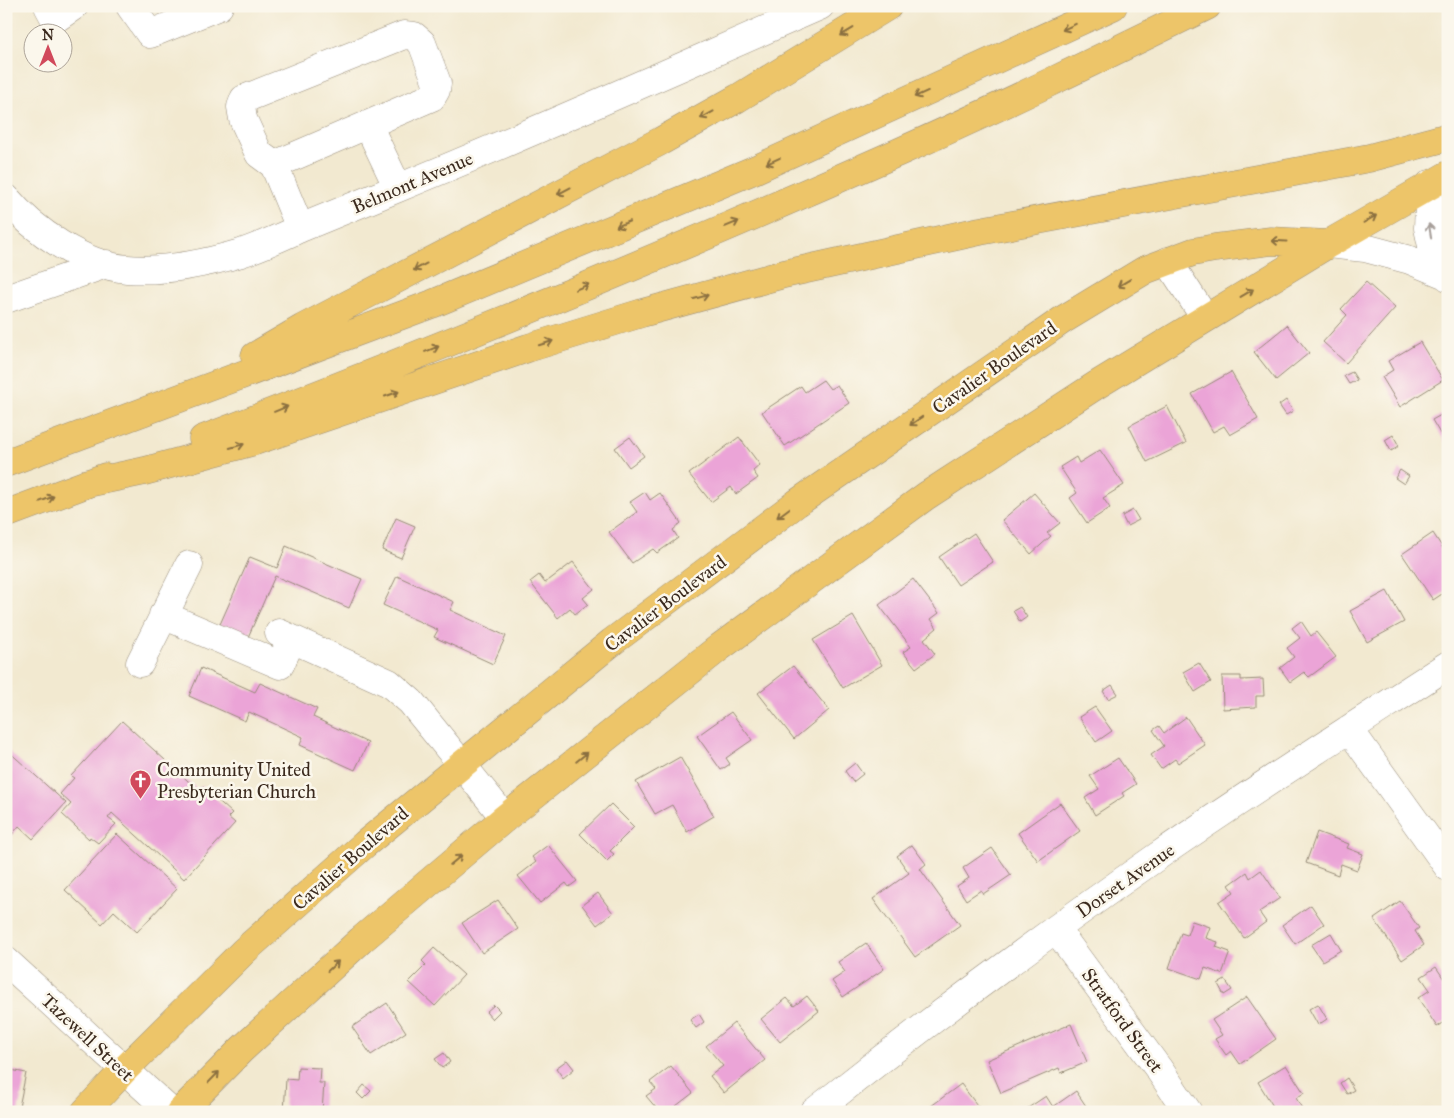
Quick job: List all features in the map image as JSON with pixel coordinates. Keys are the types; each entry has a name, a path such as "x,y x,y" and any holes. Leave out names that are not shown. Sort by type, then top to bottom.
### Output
{"main road":[{"path":"196,391 303,328 729,103 888,6"},
{"path":"6,463 432,304 735,177 1113,6"},
{"path":"6,514 264,416 690,243 901,151 1207,6"},
{"path":"88,483 145,471 256,441 528,348 642,313 784,274 980,231 1370,158 1448,137"},
{"path":"180,1112 240,1050 361,940 505,818 720,647 926,496 1095,386 1328,244 1439,180"},
{"name":"Cavalier Boulevard","path":"85,1112 124,1070 244,951 365,844 612,642 796,503 1064,319 1145,270 1200,251 1271,241 1328,244"}],"street":[{"path":"48,6 55,19 74,6"},
{"path":"130,6 150,34 219,6"},
{"name":"Belmont Avenue","path":"6,198 17,211 44,234 73,252 106,264 127,269 163,268 199,263 242,252 398,188 820,6"},
{"path":"274,165 432,97 437,83 422,43 414,36 404,35 244,99 241,107 242,118 259,154 274,165 300,228"},
{"path":"368,125 398,188"},
{"path":"1439,180 1428,228 1434,254 1447,276"},
{"path":"1328,244 1365,248 1410,260 1447,276"},
{"path":"1168,261 1205,318"},
{"path":"6,300 106,264"},
{"path":"140,663 189,565"},
{"path":"163,615 280,665 286,636 389,683 411,702 505,818"},
{"name":"Dorset Avenue","path":"814,1112 872,1066 1056,929 1159,856 1448,664"},
{"path":"1349,729 1448,867"},
{"name":"Stratford Street","path":"1056,929 1188,1112"},
{"name":"Tazewell Street","path":"6,961 171,1112"}],"building":[{"path":"1366,282 1395,308 1346,363 1323,342 1347,315 1341,309"},
{"path":"1287,325 1309,353 1276,380 1254,352"},
{"path":"1420,342 1443,380 1400,407 1382,377 1393,370 1388,361"},
{"path":"1231,372 1258,419 1230,435 1224,426 1213,432 1192,394"},
{"path":"1352,372 1357,380 1349,384 1344,376"},
{"path":"823,380 830,389 837,385 849,403 785,446 762,412 801,386 805,392"},
{"path":"1286,400 1293,411 1286,415 1279,405"},
{"path":"1167,406 1186,443 1147,462 1129,426"},
{"path":"1448,411 1448,447 1432,420"},
{"path":"1393,435 1399,446 1391,451 1385,440"},
{"path":"630,437 644,456 629,467 615,448"},
{"path":"739,437 760,465 753,471 758,478 736,494 731,487 711,502 689,474"},
{"path":"1100,450 1124,485 1103,498 1110,508 1087,523 1070,498 1077,493 1060,467 1076,457 1079,463"},
{"path":"1400,470 1409,476 1404,484 1395,478"},
{"path":"645,492 650,500 660,493 681,523 673,530 678,538 657,553 653,549 632,563 609,532 637,512 630,502"},
{"path":"1034,493 1060,523 1047,533 1051,536 1031,554 1002,520"},
{"path":"1133,510 1139,520 1127,526 1122,516"},
{"path":"396,518 415,526 401,558 382,550"},
{"path":"974,533 993,562 958,585 939,557"},
{"path":"1433,533 1444,550 1448,547 1448,590 1433,600 1402,554"},
{"path":"286,546 362,579 349,608 275,576 245,644 217,631 250,557 277,568"},
{"path":"573,562 594,589 583,598 588,604 575,614 570,608 558,618 530,582 539,575 545,583"},
{"path":"397,576 454,602 450,610 506,636 493,664 434,637 438,630 383,605"},
{"path":"913,579 939,613 931,619 937,628 924,639 935,654 916,668 903,652 911,647 879,605"},
{"path":"1387,591 1404,622 1367,642 1350,611"},
{"path":"1020,607 1027,617 1020,622 1013,611"},
{"path":"853,616 882,665 843,688 813,640"},
{"path":"1301,621 1311,636 1316,632 1336,657 1309,677 1304,672 1290,682 1280,668 1294,657 1287,648 1300,638 1292,628"},
{"path":"1199,663 1211,682 1195,692 1183,672"},
{"path":"793,666 829,710 794,739 758,693"},
{"path":"201,668 255,692 260,683 317,709 313,717 368,743 355,770 300,745 303,737 249,712 245,721 189,696"},
{"path":"1222,676 1241,676 1241,680 1263,679 1264,696 1256,696 1256,707 1223,709"},
{"path":"1112,685 1118,694 1108,699 1103,691"},
{"path":"1095,707 1112,731 1096,742 1079,717"},
{"path":"731,712 752,740 726,758 730,764 721,770 697,736"},
{"path":"1186,717 1205,745 1178,763 1175,759 1161,769 1151,755 1164,746 1153,730 1159,726 1164,733"},
{"name":"Community United Presbyterian Church","path":"122,721 198,790 202,786 232,813 228,817 235,823 184,879 112,813 108,818 116,824 98,843 90,837 89,839 62,814 71,804 60,794 74,778 71,776"},
{"path":"6,749 66,803 33,839 19,826 10,837 6,834"},
{"path":"680,757 714,816 687,832 672,805 655,814 636,782"},
{"path":"1118,758 1136,784 1122,793 1124,796 1095,815 1085,798 1099,789 1090,776"},
{"path":"855,763 863,774 853,782 845,771"},
{"path":"1060,803 1080,831 1038,861 1018,833"},
{"path":"611,804 634,827 610,851 614,854 607,861 580,834"},
{"path":"1317,832 1349,844 1347,848 1363,854 1357,870 1341,864 1338,875 1306,863"},
{"path":"117,834 177,889 137,932 114,911 102,924 65,890"},
{"path":"548,845 577,881 569,887 566,883 540,903 518,876 536,862 532,857"},
{"path":"912,845 926,864 920,869 960,925 915,957 873,899 909,873 897,856"},
{"path":"992,848 1011,875 983,894 981,890 966,900 957,886 969,878 963,868"},
{"path":"1261,870 1280,898 1259,912 1266,922 1244,938 1219,902 1234,892 1229,885 1247,872 1250,878"},
{"path":"598,893 613,913 597,925 582,905"},
{"path":"498,900 518,929 482,953 462,923"},
{"path":"1400,901 1419,928 1415,931 1424,945 1402,960 1374,919"},
{"path":"1311,905 1324,924 1295,944 1282,925"},
{"path":"1192,921 1210,927 1206,938 1218,942 1216,947 1230,952 1222,974 1205,968 1201,979 1169,968 1181,933 1187,935"},
{"path":"1331,933 1341,950 1322,961 1311,945"},
{"path":"866,943 884,969 843,997 832,981 845,972 838,962"},
{"path":"434,948 464,975 435,1006 409,982 426,965 422,961"},
{"path":"1436,967 1448,985 1448,1020 1437,1027 1418,998 1430,990 1421,977"},
{"path":"1225,980 1232,990 1224,995 1218,984"},
{"path":"807,996 819,1011 780,1042 761,1019 787,998 794,1006"},
{"path":"1247,997 1276,1039 1240,1064 1231,1051 1226,1055 1215,1039 1222,1035 1212,1020"},
{"path":"387,1003 406,1032 371,1055 352,1027"},
{"path":"1318,1004 1327,1019 1318,1025 1309,1009"},
{"path":"494,1005 500,1011 492,1019 486,1012"},
{"path":"699,1014 704,1022 696,1028 690,1020"},
{"path":"734,1023 765,1060 724,1093 710,1076 723,1066 706,1046"},
{"path":"1071,1024 1087,1062 1061,1073 1059,1068 1001,1093 987,1060"},
{"path":"444,1053 450,1062 442,1068 435,1059"},
{"path":"567,1060 574,1069 563,1078 556,1068"},
{"path":"1286,1065 1304,1093 1296,1098 1304,1112 1284,1112 1281,1107 1276,1111 1258,1082"},
{"path":"671,1066 693,1093 676,1106 680,1112 653,1112 657,1109 646,1096 656,1089 650,1082"},
{"path":"298,1067 320,1068 319,1083 324,1083 322,1112 284,1112 286,1079 297,1080"},
{"path":"6,1069 26,1073 18,1112 6,1112"},
{"path":"1347,1078 1354,1090 1347,1094 1340,1083"},
{"path":"961,1084 980,1109 976,1112 923,1112"},
{"path":"364,1085 371,1091 363,1099 357,1093"},
{"path":"1076,1091 1090,1112 1022,1112 1046,1096 1053,1107"}],"place":[{"name":"Community United Presbyterian Church","path":"141,799"}]}
